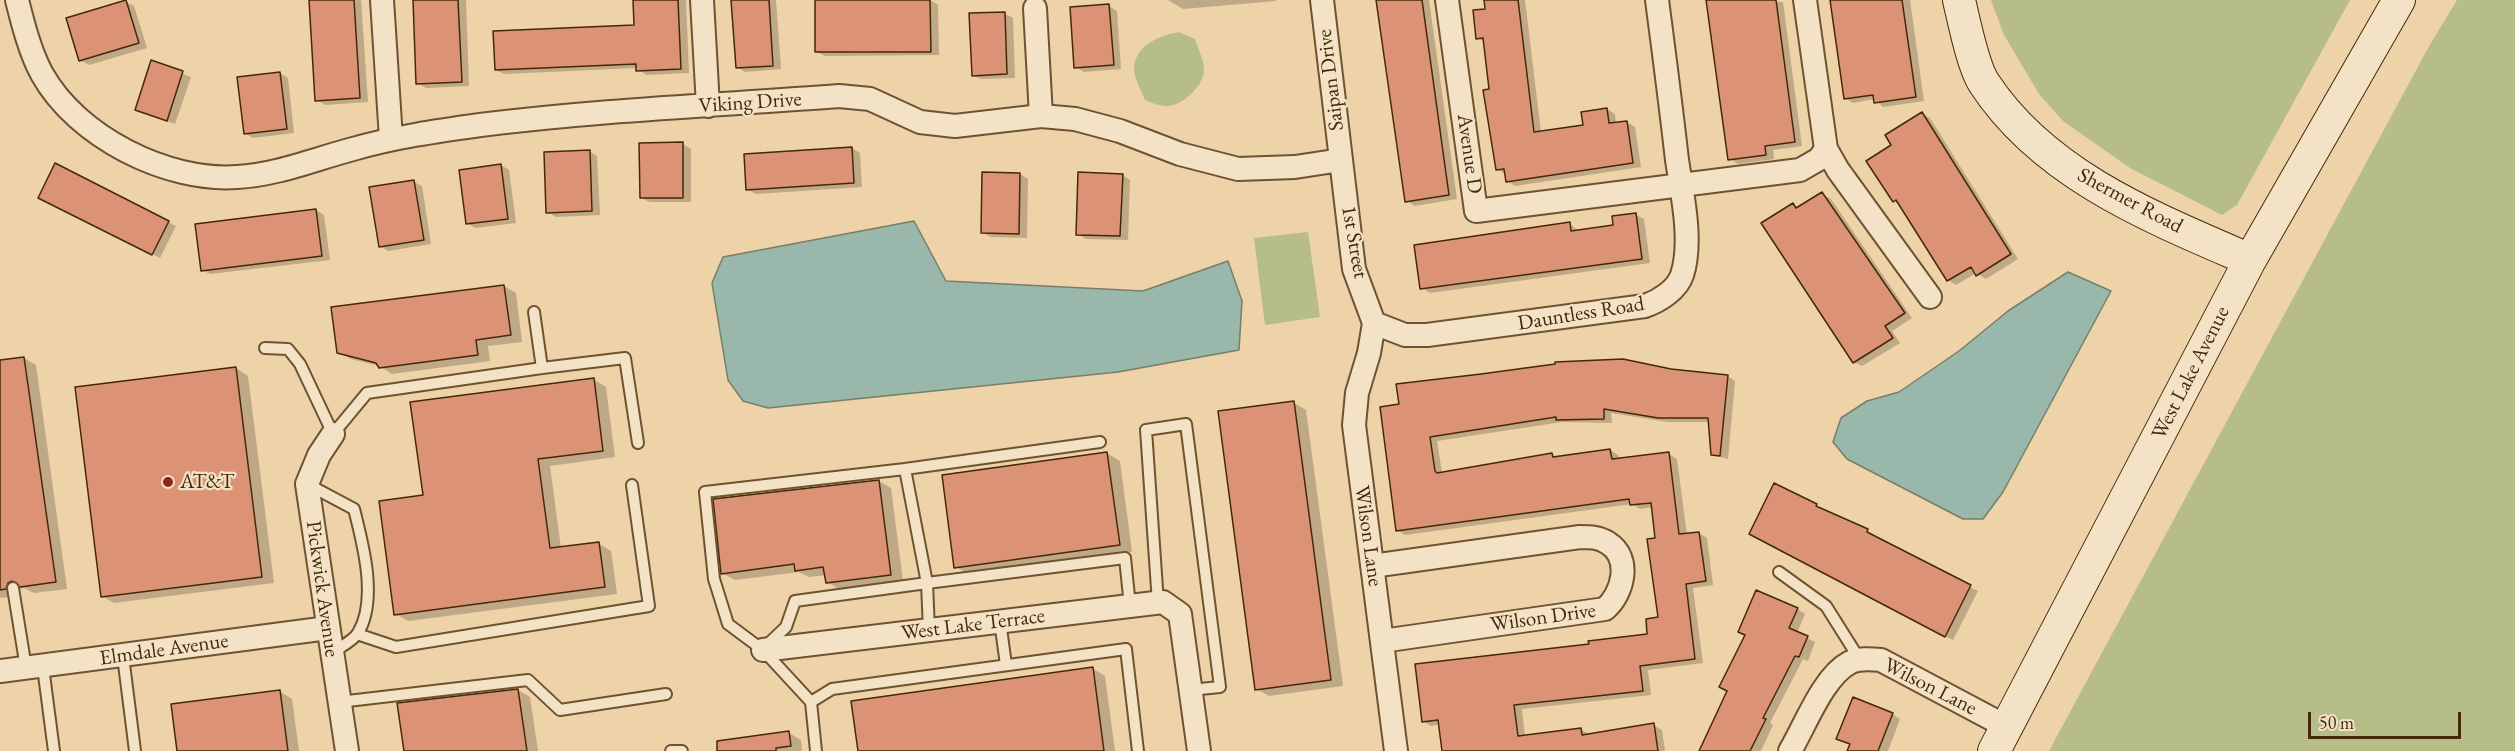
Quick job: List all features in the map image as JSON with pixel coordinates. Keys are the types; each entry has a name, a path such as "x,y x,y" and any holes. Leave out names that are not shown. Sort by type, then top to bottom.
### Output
{"street":[{"name":"Viking Drive","path":"17,0 41,74 58,97 113,143 153,164 204,178 262,175 391,139 483,125 839,96 870,99 920,122 955,126 1041,116 1075,119 1120,131 1180,154 1239,169 1294,167 1341,160"},
{"path":"382,0 391,139"},
{"path":"702,0 708,106"},
{"name":"Saipan Drive","path":"1322,0 1341,160"},
{"name":"Avenue D","path":"1448,0 1476,211 1681,185"},
{"name":"Dauntless Road","path":"1374,323 1405,335 1478,330 1654,303 1673,289 1682,278 1685,265 1685,223 1657,0"},
{"path":"1805,0 1826,149 1930,297"},
{"name":"Shermer Road","path":"1959,0 1982,81 2030,140 2093,186 2250,260"},
{"name":"West Lake Avenue","path":"2001,739 2250,260 2399,0"},
{"path":"1035,8 1041,116"},
{"path":"1681,185 1800,170 1819,159 1826,149"},
{"name":"1st Street","path":"1341,160 1354,269 1374,323"},
{"name":"Wilson Lane","path":"1374,323 1369,353 1357,393 1354,426 1396,751"},
{"path":"307,484 319,455 333,434"},
{"name":"Pickwick Avenue","path":"307,484 346,751"},
{"name":"Wilson Drive","path":"1372,567 1580,537 1597,538 1610,544 1621,563 1621,588 1605,609 1382,641"},
{"path":"1158,603 1164,602 1180,614 1199,751"},
{"name":"West Lake Terrace","path":"763,650 1158,603"},
{"name":"Elmdale Avenue","path":"0,671 328,628"},
{"name":"Wilson Lane","path":"1790,751 1829,680 1849,663 1860,660 1881,660 2001,739"}],"lane":[{"path":"534,312 542,368"},
{"path":"265,348 288,349 300,364 333,434 367,393 625,358 638,443"},
{"path":"1158,603 1146,430 1186,424 1220,687 1190,690"},
{"path":"816,751 811,702 763,650 728,624 714,579 705,492 905,469 1101,442"},
{"path":"905,469 927,583 929,630"},
{"path":"307,484 354,509 365,554 366,609 357,634 332,653"},
{"path":"357,634 396,647 649,606 632,485"},
{"path":"763,650 786,627 795,601 1125,558 1130,606"},
{"path":"1779,572 1826,606 1860,660"},
{"path":"13,588 54,751"},
{"path":"1000,621 1006,665"},
{"path":"811,702 832,689 1126,649 1138,751"},
{"path":"123,656 135,751"},
{"path":"339,702 528,680 560,710 666,694"},
{"path":"671,751 682,751"}],"green space":[{"path":"1991,0 2350,0 2237,205 2222,215 2130,168 2063,121 2039,94 2004,35"},
{"path":"2457,0 2515,0 2515,751 2049,751 2428,48"},
{"path":"1179,32 1195,39 1204,72 1199,85 1183,101 1170,106 1145,100 1135,76 1135,60 1150,42"},
{"path":"1308,232 1320,317 1265,325 1254,238"}],"shaded area":[{"path":"914,221 946,281 1143,291 1228,261 1242,301 1239,350 1118,372 768,408 743,401 728,380 712,283 723,257"},
{"path":"2068,272 2111,291 2003,492 1983,519 1963,519 1847,459 1833,442 1841,418 1867,401 1899,392 1959,351 2008,311"}],"building":[{"path":"126,0 139,43 79,61 66,18"},
{"path":"309,0 354,0 360,98 315,101"},
{"path":"413,0 458,0 462,82 416,84"},
{"path":"633,0 678,0 681,69 636,71 636,64 495,70 493,31 634,25"},
{"path":"731,0 769,0 773,66 736,68"},
{"path":"815,0 930,0 931,52 815,52"},
{"path":"1376,0 1422,0 1449,195 1405,202"},
{"path":"1484,0 1518,0 1534,132 1583,125 1581,112 1607,108 1609,123 1627,121 1633,163 1506,182 1504,169 1496,170 1483,90 1489,89 1483,38 1476,39 1473,10 1485,9"},
{"path":"1706,0 1776,0 1795,142 1765,146 1766,155 1728,160"},
{"path":"1830,0 1902,0 1916,97 1874,103 1873,95 1844,99"},
{"path":"1109,4 1114,65 1074,68 1070,7"},
{"path":"1005,12 1007,74 972,76 969,13"},
{"path":"151,60 183,71 167,121 135,110"},
{"path":"280,72 287,129 244,134 237,77"},
{"path":"1922,112 2011,254 1976,276 1971,267 1947,281 1896,200 1893,202 1866,161 1891,145 1885,135"},
{"path":"683,142 683,198 640,198 639,143"},
{"path":"852,147 854,183 746,190 744,154"},
{"path":"590,150 592,211 546,213 544,152"},
{"path":"55,163 169,221 152,255 38,198"},
{"path":"501,164 508,219 466,224 459,170"},
{"path":"982,172 1020,173 1019,234 981,233"},
{"path":"1078,172 1123,174 1120,236 1076,235"},
{"path":"414,180 424,240 379,247 369,187"},
{"path":"1822,192 1905,313 1885,326 1893,338 1853,363 1761,223 1793,203 1796,208"},
{"path":"316,209 322,256 201,271 195,224"},
{"path":"1636,213 1642,259 1420,289 1414,245 1570,222 1571,231 1613,225 1612,216"},
{"path":"504,285 511,335 476,340 478,355 379,368 376,363 337,353 331,307"},
{"path":"24,357 56,582 20,587 12,581 8,583 6,589 0,590 0,360"},
{"path":"1623,359 1671,369 1728,375 1720,456 1711,455 1708,418 1658,418 1604,409 1604,419 1556,420 1556,417 1430,437 1437,473 1552,453 1553,457 1610,449 1612,459 1669,452 1679,534 1699,532 1706,581 1686,584 1695,659 1640,666 1643,691 1514,705 1518,736 1581,728 1582,735 1654,723 1658,751 1442,751 1438,720 1422,722 1415,664 1589,644 1588,641 1647,634 1646,619 1658,617 1647,539 1655,538 1651,503 1630,505 1629,499 1396,531 1380,407 1399,404 1396,384 1555,364 1555,362"},
{"name":"AT&T","path":"236,367 262,577 101,597 75,387"},
{"path":"594,378 603,451 538,459 550,548 599,542 605,587 394,615 379,501 423,495 410,402"},
{"path":"1294,401 1331,680 1255,690 1218,411"},
{"path":"1107,452 1120,545 954,568 942,475"},
{"path":"879,480 891,575 826,583 823,567 795,571 794,564 721,574 713,499"},
{"path":"1774,483 1817,504 1816,506 1868,529 1867,532 1971,585 1945,637 1749,534"},
{"path":"1756,590 1798,608 1789,628 1808,636 1799,657 1795,656 1763,718 1766,719 1750,751 1699,751 1727,691 1719,687 1745,635 1738,632"},
{"path":"1093,667 1104,751 858,751 851,701"},
{"path":"518,689 527,751 404,751 397,703"},
{"path":"280,690 288,751 177,751 171,704"},
{"path":"1853,697 1893,713 1878,751 1847,751 1850,744 1836,739"},
{"path":"789,731 791,746 776,748 776,751 717,751 717,741"}],"place":[{"name":"AT&T","path":"168,482"}]}
